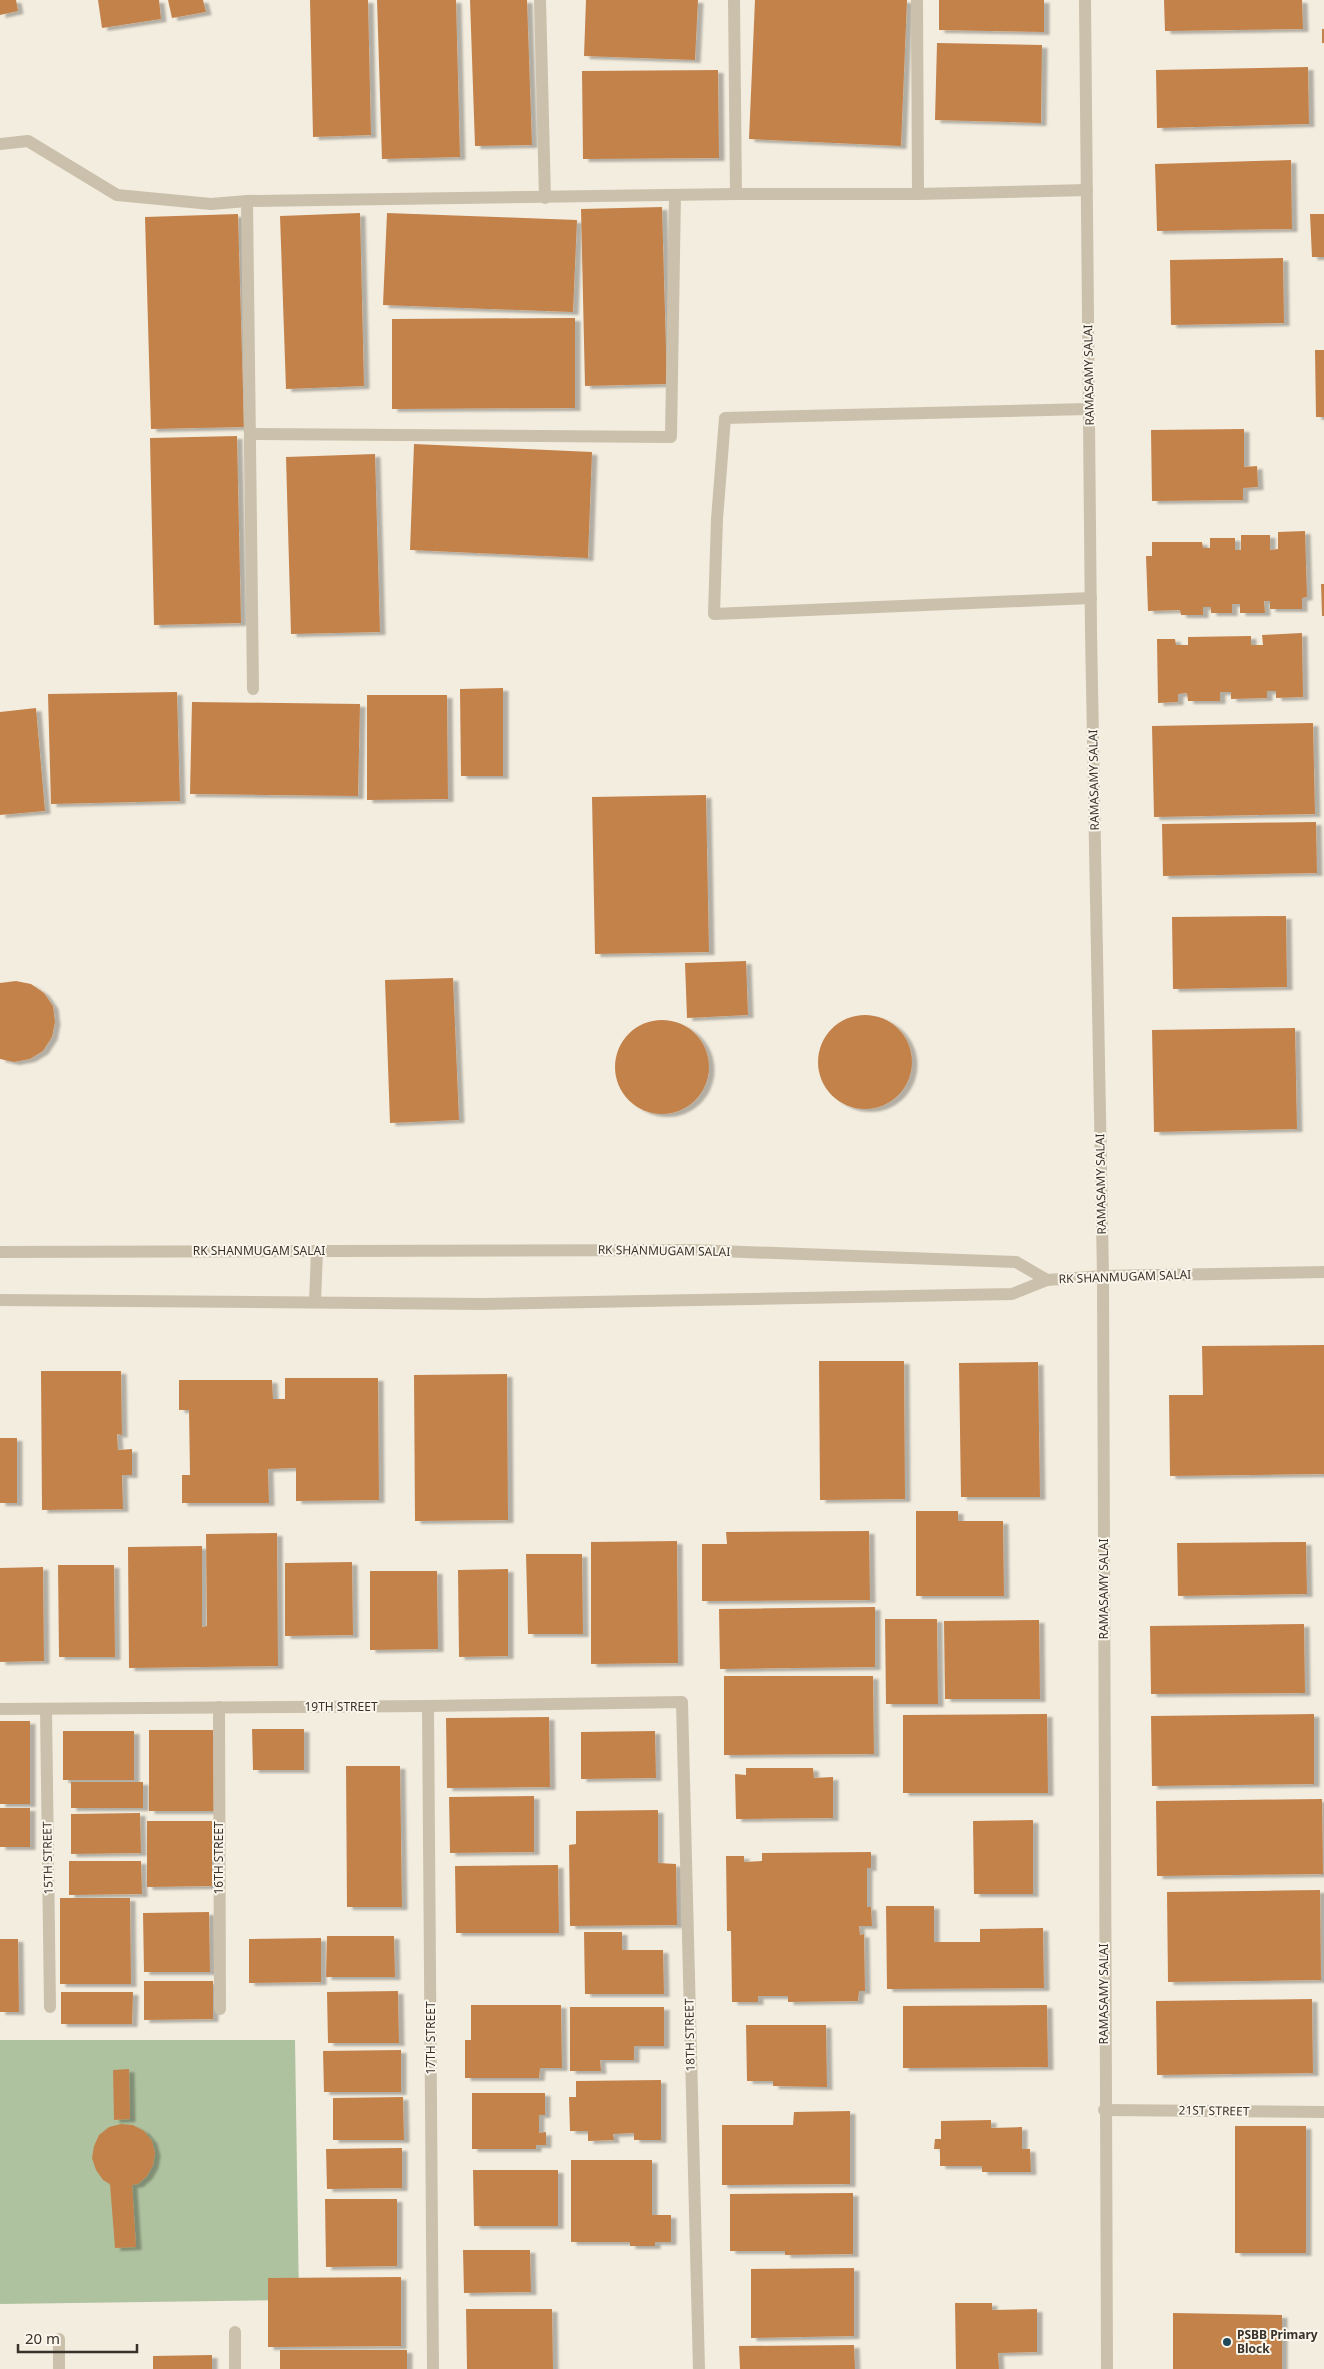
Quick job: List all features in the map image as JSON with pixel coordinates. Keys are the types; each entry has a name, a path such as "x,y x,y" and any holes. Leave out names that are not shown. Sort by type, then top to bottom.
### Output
{"street":[{"path":"540,0 545,198"},
{"path":"734,0 736,194"},
{"path":"917,0 918,194"},
{"name":"RAMASAMY SALAI","path":"1085,0 1091,598 1103,1276 1104,2110 1107,2369"},
{"path":"0,144 28,141 117,195 211,204 246,201 736,194 918,194 1087,190"},
{"path":"250,434 671,437 675,195"},
{"path":"246,201 254,689"},
{"path":"1089,409 725,418 717,519 714,614 1091,598"},
{"name":"RK SHANMUGAM SALAI","path":"0,1252 692,1250 1016,1262 1047,1280 1103,1276 1324,1272"},
{"path":"315,1302 317,1251"},
{"path":"0,1300 483,1304 1012,1294 1047,1280"},
{"name":"19TH STREET","path":"0,1709 682,1702"},
{"name":"18TH STREET","path":"682,1702 699,2369"},
{"name":"17TH STREET","path":"428,1706 433,2369"},
{"name":"16TH STREET","path":"218,1708 220,2008"},
{"name":"15TH STREET","path":"46,1709 50,2007"},
{"name":"21ST STREET","path":"1104,2110 1324,2112"},
{"path":"235,2332 235,2369"},
{"path":"59,2339 60,2369"}],"green space":[{"path":"0,2040 295,2040 299,2300 0,2304"}],"building":[{"path":"0,0 16,0 18,11 0,15"},
{"path":"98,0 159,0 161,19 102,28"},
{"path":"168,0 203,0 206,12 172,18"},
{"path":"310,0 368,0 371,135 313,137"},
{"path":"377,0 456,0 460,157 382,159"},
{"path":"470,0 527,0 532,145 475,146"},
{"path":"586,0 698,0 695,60 584,56"},
{"path":"755,0 907,0 901,146 749,139"},
{"path":"939,0 1044,0 1044,32 939,30"},
{"path":"1164,0 1302,0 1303,29 1165,31"},
{"path":"1322,29 1324,29 1324,43 1322,43"},
{"path":"937,43 1042,45 1041,123 935,120"},
{"path":"1308,67 1309,124 1157,128 1156,70"},
{"path":"718,70 719,158 583,159 582,71"},
{"path":"1291,160 1292,229 1157,231 1155,164"},
{"path":"662,207 667,384 585,386 581,209"},
{"path":"360,213 364,386 286,389 280,216"},
{"path":"387,213 577,220 573,312 383,305"},
{"path":"238,214 244,427 151,429 145,217"},
{"path":"1310,214 1324,214 1324,257 1312,257"},
{"path":"1283,258 1284,323 1171,325 1170,260"},
{"path":"575,318 575,408 392,409 392,319"},
{"path":"1315,350 1324,350 1324,417 1316,417"},
{"path":"1244,429 1244,467 1257,466 1258,487 1243,488 1243,500 1152,501 1151,430"},
{"path":"237,436 241,623 154,625 150,438"},
{"path":"414,444 592,452 588,558 410,550"},
{"path":"375,454 380,632 291,634 286,457"},
{"path":"1305,531 1307,597 1302,598 1302,609 1270,609 1270,601 1264,601 1265,613 1240,613 1240,604 1232,604 1232,613 1211,613 1211,607 1203,607 1203,615 1181,615 1180,610 1148,611 1146,556 1152,556 1152,542 1202,542 1203,548 1210,548 1210,538 1235,538 1235,550 1241,550 1241,535 1270,535 1270,550 1278,549 1278,532"},
{"path":"1321,584 1324,584 1324,616 1322,616"},
{"path":"1302,633 1303,697 1276,698 1276,691 1267,691 1267,698 1231,699 1231,692 1220,692 1220,701 1188,701 1187,693 1178,694 1178,702 1158,703 1157,639 1175,639 1176,645 1188,645 1188,637 1251,636 1251,645 1263,645 1262,635"},
{"path":"503,688 503,776 461,776 460,689"},
{"path":"177,692 180,801 51,804 48,694"},
{"path":"367,695 447,695 448,799 367,800"},
{"path":"192,702 360,704 358,796 190,794"},
{"path":"36,708 45,811 0,815 0,712"},
{"path":"1313,723 1315,814 1154,817 1152,726"},
{"path":"706,795 709,952 595,954 592,797"},
{"path":"1316,822 1317,873 1163,876 1162,824"},
{"path":"1286,916 1287,987 1173,989 1172,917"},
{"path":"746,961 748,1015 687,1018 685,963"},
{"path":"453,978 459,1120 390,1123 385,980"},
{"path":"16,981 31,984 44,993 53,1006 55,1022 52,1037 43,1051 30,1059 14,1062 0,1059 0,983"},
{"path":"865,1015 883,1019 898,1029 908,1044 912,1062 908,1080 898,1095 883,1105 865,1109 847,1105 832,1095 822,1080 818,1062 822,1044 832,1029 847,1019"},
{"path":"653,1020 671,1020 696,1033 706,1049 709,1067 706,1085 696,1101 671,1114 653,1114 628,1101 615,1076 615,1058 628,1033"},
{"path":"1295,1028 1297,1129 1154,1132 1152,1030"},
{"path":"1324,1345 1324,1474 1170,1476 1169,1395 1203,1395 1202,1346"},
{"path":"819,1361 904,1361 905,1499 820,1500"},
{"path":"1038,1362 1040,1497 961,1497 959,1363"},
{"path":"41,1371 121,1371 122,1435 117,1434 118,1450 132,1449 132,1475 122,1475 123,1509 42,1510"},
{"path":"507,1374 508,1520 415,1521 414,1375"},
{"path":"285,1378 378,1378 379,1500 296,1501 296,1468 268,1469 269,1503 182,1503 182,1475 190,1475 189,1410 179,1410 179,1380 272,1380 273,1399 285,1399"},
{"path":"0,1438 17,1438 17,1503 0,1503"},
{"path":"916,1511 958,1511 958,1521 1003,1521 1004,1596 916,1596"},
{"path":"869,1531 870,1600 702,1601 702,1544 727,1544 726,1532"},
{"path":"277,1533 278,1666 129,1668 128,1547 202,1546 202,1627 207,1626 206,1534"},
{"path":"677,1541 678,1663 591,1664 591,1542"},
{"path":"1306,1542 1307,1594 1178,1596 1177,1543"},
{"path":"526,1554 582,1554 583,1634 528,1634"},
{"path":"352,1562 353,1635 285,1636 285,1563"},
{"path":"58,1565 114,1565 115,1657 59,1657"},
{"path":"43,1567 44,1661 0,1662 0,1568"},
{"path":"508,1569 508,1656 459,1657 458,1570"},
{"path":"370,1571 437,1571 438,1649 370,1650"},
{"path":"875,1607 875,1667 720,1669 719,1609"},
{"path":"885,1619 937,1619 938,1704 886,1704"},
{"path":"1039,1620 1040,1699 945,1699 944,1621"},
{"path":"1304,1624 1305,1693 1151,1694 1150,1626"},
{"path":"724,1676 873,1676 874,1754 724,1755"},
{"path":"1047,1714 1048,1793 903,1793 903,1715"},
{"path":"1314,1714 1314,1784 1152,1786 1151,1716"},
{"path":"549,1717 550,1787 447,1788 446,1718"},
{"path":"0,1721 30,1721 30,1804 0,1804"},
{"path":"252,1729 304,1729 304,1770 253,1770"},
{"path":"149,1730 213,1730 214,1811 149,1811"},
{"path":"63,1731 134,1731 134,1780 63,1780"},
{"path":"655,1731 656,1778 581,1779 581,1732"},
{"path":"346,1766 400,1766 402,1907 347,1907"},
{"path":"746,1768 813,1768 814,1778 833,1777 833,1818 736,1819 735,1774 746,1775"},
{"path":"71,1782 143,1782 143,1808 71,1808"},
{"path":"534,1796 534,1852 450,1853 449,1797"},
{"path":"1322,1799 1323,1874 1157,1876 1156,1801"},
{"path":"0,1808 30,1808 30,1847 0,1847"},
{"path":"658,1810 658,1863 676,1864 677,1925 570,1926 569,1845 576,1844 576,1811"},
{"path":"140,1813 141,1853 71,1854 71,1814"},
{"path":"1033,1820 1033,1894 974,1894 973,1821"},
{"path":"147,1821 212,1821 212,1886 147,1887"},
{"path":"871,1852 871,1868 867,1868 867,1907 871,1907 872,1926 859,1926 860,1935 864,1934 865,1991 859,1991 858,2001 788,2002 788,1996 758,1996 758,2002 732,2002 731,1931 727,1931 726,1856 744,1856 744,1862 762,1861 762,1853"},
{"path":"69,1861 141,1861 142,1894 69,1895"},
{"path":"558,1865 559,1933 456,1933 455,1866"},
{"path":"1320,1890 1321,1980 1168,1982 1167,1892"},
{"path":"60,1898 130,1898 131,1984 60,1984"},
{"path":"886,1906 934,1906 934,1942 980,1942 980,1929 1043,1928 1044,1988 887,1989"},
{"path":"209,1912 210,1972 144,1972 143,1913"},
{"path":"584,1932 622,1932 622,1950 663,1950 664,1994 585,1994"},
{"path":"327,1936 394,1936 395,1977 326,1977"},
{"path":"321,1938 321,1982 249,1983 249,1939"},
{"path":"0,1939 18,1939 19,2012 0,2012"},
{"path":"144,1981 213,1981 213,2019 144,2020"},
{"path":"398,1991 399,2043 328,2043 327,1992"},
{"path":"61,1992 133,1992 132,2024 61,2024"},
{"path":"1312,1999 1313,2073 1157,2075 1156,2001"},
{"path":"471,2005 561,2005 562,2068 540,2068 539,2078 465,2078 465,2040 471,2040"},
{"path":"1047,2005 1048,2067 903,2068 903,2006"},
{"path":"570,2007 664,2007 664,2046 634,2046 634,2060 600,2060 601,2071 570,2071"},
{"path":"746,2025 826,2025 827,2087 773,2086 773,2081 747,2081"},
{"path":"401,2050 401,2092 324,2092 323,2051"},
{"path":"129,2069 130,2119 114,2120 113,2070"},
{"path":"661,2080 661,2140 634,2140 634,2133 613,2134 614,2140 588,2141 588,2131 570,2131 569,2097 576,2097 576,2081"},
{"path":"472,2093 545,2093 545,2115 539,2115 539,2133 546,2132 546,2145 536,2145 536,2149 472,2149"},
{"path":"403,2097 404,2140 333,2140 333,2098"},
{"path":"850,2111 850,2184 722,2185 722,2125 793,2125 794,2112"},
{"path":"991,2120 991,2128 1022,2127 1022,2149 1030,2149 1031,2172 982,2172 982,2166 940,2166 940,2149 934,2149 935,2139 941,2139 941,2121"},
{"path":"121,2124 133,2125 144,2131 152,2141 155,2153 153,2165 147,2176 138,2184 132,2185 136,2247 115,2248 110,2184 103,2180 96,2170 92,2158 94,2146 99,2135 109,2127"},
{"path":"1235,2126 1306,2126 1306,2253 1235,2253"},
{"path":"402,2148 402,2188 327,2189 326,2149"},
{"path":"571,2160 652,2160 652,2215 671,2215 671,2242 655,2242 655,2246 630,2246 630,2242 571,2242"},
{"path":"473,2170 558,2170 558,2226 474,2226"},
{"path":"853,2193 853,2254 785,2255 785,2251 730,2251 730,2194"},
{"path":"325,2199 397,2199 397,2266 326,2267"},
{"path":"463,2250 530,2250 531,2292 464,2293"},
{"path":"854,2268 854,2336 751,2338 751,2269"},
{"path":"401,2277 401,2346 268,2347 268,2278"},
{"path":"955,2303 992,2303 992,2310 1037,2309 1037,2352 998,2353 999,2369 956,2369"},
{"path":"466,2309 552,2309 553,2369 467,2369"},
{"name":"PSBB Primary Block","path":"1173,2313 1282,2315 1282,2369 1173,2369"},
{"path":"854,2345 855,2369 740,2369 739,2346"},
{"path":"280,2350 407,2350 407,2369 280,2369"},
{"path":"212,2355 212,2369 153,2369 153,2356"}],"place":[{"name":"PSBB Primary Block","path":"1227,2342"}]}
